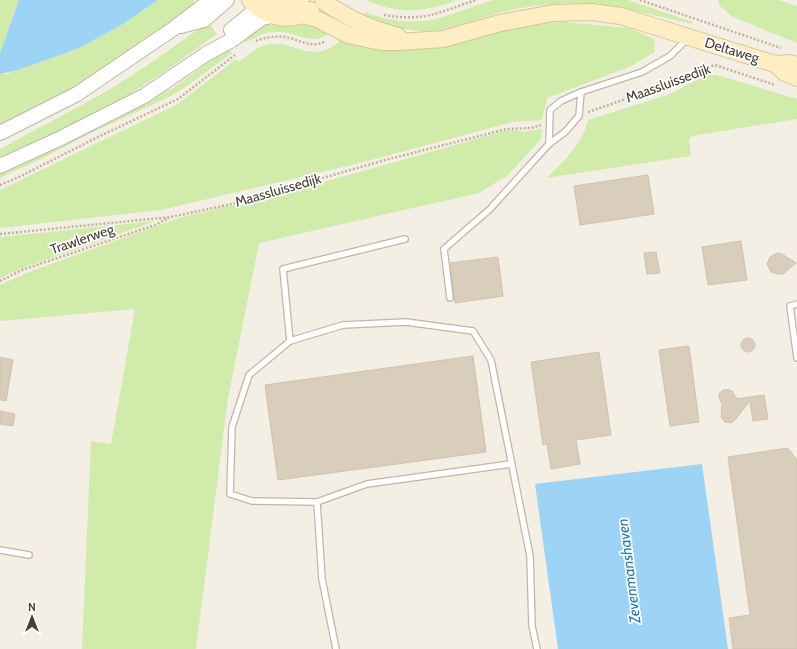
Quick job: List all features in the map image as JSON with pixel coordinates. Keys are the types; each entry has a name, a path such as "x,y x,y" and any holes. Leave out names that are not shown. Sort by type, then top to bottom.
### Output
{"main road":[{"path":"259,8 267,3 290,4 313,8 322,0 356,22 379,31 415,40"},
{"path":"302,7 317,19 348,35 381,42 443,39 500,23 553,13 583,12 621,16 688,37"},
{"name":"Deltaweg","path":"688,37 775,64 789,63 797,65"},
{"name":"Deltaweg","path":"775,64 785,73 797,78"}],"street":[{"path":"0,133 77,94 173,29 211,0"},
{"path":"173,29 204,20 227,0"},
{"path":"0,166 144,96 206,54 227,33 259,8"}],"lane":[{"name":"Maassluissedijk","path":"549,144 550,110 561,101 581,92 642,72 670,56 688,37"},
{"path":"450,298 444,249 490,209 549,144 564,132 579,116 581,92"},
{"path":"290,341 283,269 405,239"},
{"path":"797,304 790,306 797,358"},
{"path":"511,464 368,484 317,502 252,501 230,494 232,427 249,375 290,341 342,325 406,322 473,331 491,360 530,556 532,626 537,649"},
{"path":"317,502 322,579 336,649"},
{"path":"0,550 29,555"}],"path":[{"path":"378,13 403,17 426,17 476,0"},
{"path":"640,0 744,34 784,49"},
{"path":"253,42 268,37 283,37 307,44 318,44 330,38 337,29"},
{"name":"Maassluissedijk","path":"579,116 688,78 715,65 775,85"},
{"name":"Maassluissedijk","path":"0,234 171,217 236,202 385,160 507,129 531,128 550,122"},
{"name":"Trawlerweg","path":"0,281 22,270 155,225 171,217"}],"green space":[{"path":"0,0 19,0 0,53"},
{"path":"158,0 195,0 193,2 196,6 67,95 0,129 0,74 6,74 79,48 123,24"},
{"path":"366,0 458,0 423,9 400,10 378,5"},
{"path":"493,0 628,0 693,22 691,24 622,8 569,3 518,9 432,31 416,31 385,25 362,18 365,12 394,20 413,22 423,21 443,17"},
{"path":"718,0 778,0 797,6 797,43 733,17 720,6"},
{"path":"208,22 217,34 164,72 113,105 0,160 0,149 107,91 171,49"},
{"path":"563,22 629,28 654,39 655,52 629,67 547,98 542,120 513,122 360,163 161,210 0,228 0,190 178,104 236,59 239,62 262,46 273,44 283,45 311,52 321,51 332,47 343,38 388,49 407,50 452,44 486,34 531,24"},
{"path":"302,23 330,31 325,36 313,39 287,33 273,32 265,33 246,42 239,42 260,26"},
{"path":"228,48 232,53 171,96 93,132 0,178 0,172 172,89"},
{"path":"709,75 717,75 797,99 797,119 692,136 689,140 691,156 546,178 572,152 585,129 588,120 670,94"},
{"path":"540,129 542,130 541,138 508,175 479,193 259,243 228,398 196,649 82,649 91,441 111,444 135,309 0,321 0,285 29,272 179,218 320,183 505,131 513,130 524,132"},
{"path":"156,221 20,269 0,278 0,237"}],"water":[{"path":"19,0 158,0 123,24 79,48 18,70 0,74 0,53"},
{"name":"Zevenmanshaven","path":"702,464 728,649 558,649 535,484"}],"building":[{"path":"648,175 654,214 580,225 574,186"},
{"path":"741,241 747,280 708,285 702,247"},
{"path":"656,252 660,273 647,274 644,253"},
{"path":"777,253 782,254 796,263 783,274 771,272 767,264 770,257"},
{"path":"498,257 503,296 455,303 450,263"},
{"path":"745,338 751,338 755,342 755,348 751,352 745,352 741,348 741,342"},
{"path":"689,346 699,422 670,426 659,350"},
{"path":"599,352 611,435 576,440 580,464 551,469 547,444 543,445 531,362"},
{"path":"473,356 486,452 278,480 265,385"},
{"path":"0,357 13,360 6,401 0,400"},
{"path":"723,390 732,391 737,399 764,395 768,419 753,421 750,401 734,421 731,423 725,422 721,417 722,404 719,397 719,394"},
{"path":"0,411 15,414 13,426 0,424"},
{"path":"788,448 797,460 797,649 733,649 729,618 750,615 728,457"}]}
